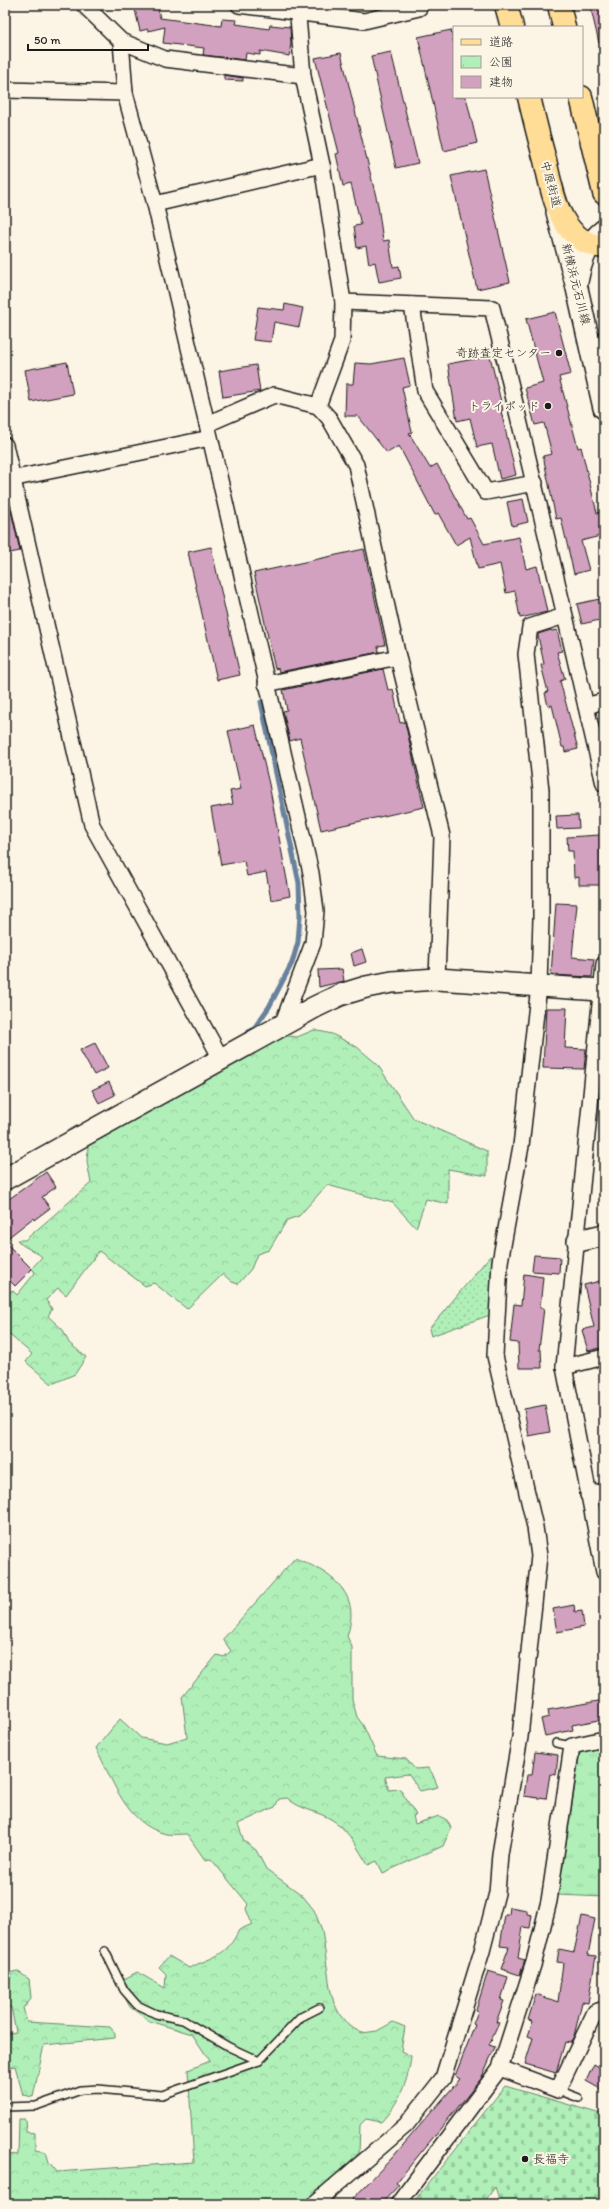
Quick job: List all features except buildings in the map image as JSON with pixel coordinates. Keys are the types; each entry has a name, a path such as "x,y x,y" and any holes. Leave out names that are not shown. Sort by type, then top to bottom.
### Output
{"main road":[{"path":"506,5 512,26"},
{"path":"558,5 564,26"},
{"name":"中原街道","path":"529,98 557,208 567,226 582,241 599,240"},
{"path":"581,98 604,193"}],"street":[{"path":"84,5 121,41 165,58 303,76"},
{"path":"239,5 298,9 364,21 419,8 418,5"},
{"path":"298,9 303,76 322,165 343,302 342,341 318,406"},
{"path":"121,41 125,93 154,204 311,873 316,911 313,943 282,1025"},
{"path":"5,90 125,93"},
{"path":"154,204 322,165"},
{"name":"新横浜元石川線","path":"557,208 604,408"},
{"path":"576,284 584,254 599,240"},
{"path":"343,302 492,308 535,483 564,616 604,784"},
{"path":"412,305 425,391 486,492 535,483"},
{"path":"8,482 208,431 274,395 318,406 329,418 356,465 398,657 442,836 437,979"},
{"path":"5,445 8,482 71,725 92,825 219,1053"},
{"path":"314,2204 406,2125 443,2078 482,1951 497,1893 500,1854 522,1738 539,1556 535,1527 495,1356 500,1262 521,1146 539,986 541,918 540,790 526,654 530,627 564,616"},
{"path":"266,684 398,657"},
{"path":"586,706 604,701"},
{"path":"604,964 578,1241 564,1367 604,1572"},
{"path":"5,1179 219,1053 282,1025 334,998 366,987 392,982 437,979 602,991"},
{"path":"578,1241 604,1234"},
{"path":"564,1367 604,1357"},
{"path":"588,1495 604,1492"},
{"path":"398,2204 500,2068 534,1962 549,1901 572,1746 604,1738"},
{"path":"500,2068 558,2090 595,2012 604,2010"}],"lane":[{"path":"556,1743 572,1746"},
{"path":"105,1951 124,1990 137,2005 156,2014 184,2020 229,2047 260,2061"},
{"path":"5,2107 36,2106 81,2090 98,2088 162,2094 260,2061 301,2018 319,2008"},
{"path":"558,2090 579,2098"}],"green space":[{"path":"314,1030 332,1034 357,1047 377,1064 414,1119 487,1151 487,1176 448,1169 448,1204 426,1199 416,1228 393,1203 327,1185 299,1216 287,1220 269,1250 257,1254 251,1269 238,1284 232,1282 223,1274 187,1309 154,1283 145,1286 99,1251 66,1295 58,1288 46,1300 52,1309 48,1316 63,1330 69,1343 86,1357 75,1374 52,1384 26,1362 32,1354 5,1331 5,1298 12,1290 17,1295 35,1273 32,1268 42,1257 17,1240 25,1240 91,1183 87,1162 88,1146 279,1035 297,1037"},
{"path":"490,1256 495,1258 491,1285 490,1315 431,1336 429,1329"},
{"path":"295,1558 321,1570 332,1578 347,1596 351,1621 347,1636 352,1647 352,1699 357,1717 363,1725 377,1756 406,1759 415,1769 428,1768 432,1773 438,1787 420,1791 408,1774 385,1777 389,1790 400,1789 416,1815 413,1816 415,1824 439,1816 447,1820 451,1828 443,1846 383,1873 377,1861 368,1865 353,1841 334,1821 298,1805 287,1798 279,1799 275,1807 238,1824 244,1841 256,1850 266,1869 302,1895 314,1910 322,1930 330,1988 334,2003 340,2015 349,2026 362,2033 377,2031 393,2022 405,2027 401,2051 411,2056 408,2074 402,2092 393,2108 381,2122 366,2119 360,2125 359,2153 303,2204 5,2204 5,2154 18,2155 19,2119 25,2119 26,2132 35,2133 35,2150 46,2152 49,2162 57,2172 194,2162 188,2070 210,2061 192,2034 149,2021 130,2007 117,1983 137,1972 165,1988 166,1974 159,1967 169,1956 189,1968 218,1955 229,1946 239,1930 252,1924 246,1909 248,1904 211,1859 205,1860 187,1834 166,1834 152,1829 131,1811 122,1800 96,1748 120,1719 141,1738 167,1743 187,1737 182,1697 217,1655 224,1657 231,1651 223,1639"},
{"path":"604,1747 604,1897 558,1895 580,1752"},
{"path":"17,1971 29,1979 31,1998 23,2008 27,2022 110,2027 115,2033 115,2038 44,2045 33,2097 23,2095 15,2066 5,2068 5,2034 16,2032 11,2007 5,2008 5,1974"},
{"name":"長福寺","path":"505,2086 604,2115 604,2204 501,2204 495,2187 483,2204 412,2204"}],"waterway":[{"path":"245,1035 255,1027 269,1007 292,963 298,942 300,916 299,883 261,702"}],"place":[{"name":"奇跡査定センター","path":"559,353"},
{"name":"トライポッド","path":"548,406"},
{"name":"長福寺","path":"525,2159"}]}
